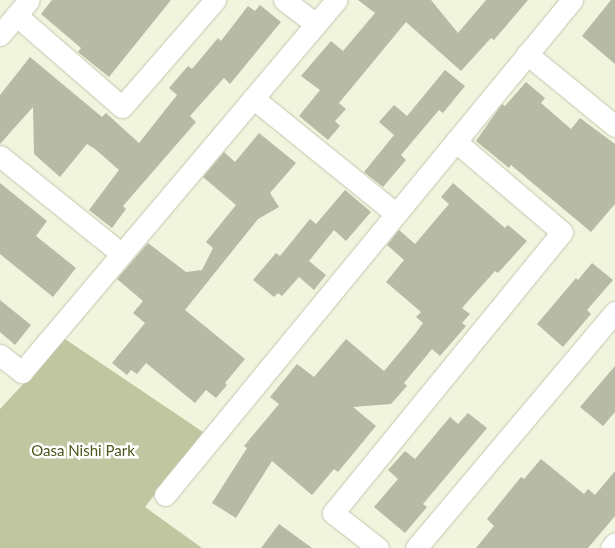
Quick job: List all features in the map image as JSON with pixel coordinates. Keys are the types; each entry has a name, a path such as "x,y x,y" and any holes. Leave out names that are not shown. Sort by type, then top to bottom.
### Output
{"street":[{"path":"0,35 23,8 122,107 215,0"},
{"path":"284,0 316,24"},
{"path":"0,355 22,372 336,0"},
{"path":"165,495 572,0"},
{"path":"528,54 615,126"},
{"path":"253,98 396,214"},
{"path":"378,548 333,513 562,232 455,141"},
{"path":"0,156 122,254"},
{"path":"416,548 615,312"},
{"path":"611,548 615,543"}],"green space":[{"name":"Oasa Nishi Park","path":"65,339 203,432 145,507 202,548 0,548 0,409"}],"building":[{"path":"52,0 171,0 109,77 78,52 81,48 41,14"},
{"path":"358,0 431,0 458,33 486,0 528,0 494,40 491,38 461,71 406,22 339,103 346,109 335,121 340,126 328,140 299,116 320,90 301,76 331,41 343,51 375,13"},
{"path":"611,0 615,0 615,64 582,36"},
{"path":"260,5 281,22 230,84 224,78 190,116 196,122 123,206 126,209 112,228 89,210 119,170 95,149 87,144 60,177 34,154 33,107 0,144 0,95 30,57 102,117 106,113 139,143 177,95 169,88 188,66 192,69 218,38 221,41 248,6 255,11"},
{"path":"445,70 465,86 443,113 439,110 401,155 406,160 383,187 364,172 394,135 379,122 394,105 407,116"},
{"path":"526,82 545,98 541,103 571,129 580,118 615,144 615,204 591,232 511,165 509,168 476,141 502,104 505,106"},
{"path":"259,133 296,163 270,193 279,207 258,219 185,310 245,359 225,383 227,385 216,398 206,390 195,403 146,363 137,374 131,370 127,375 112,363 145,323 133,313 143,301 117,279 148,243 186,272 202,270 213,248 206,242 236,205 203,177 224,152 235,162"},
{"path":"0,183 47,221 36,236 76,268 53,297 0,254"},
{"path":"453,183 505,228 508,225 527,241 498,273 495,271 462,308 470,314 462,323 466,326 440,356 432,349 404,383 407,386 391,404 353,407 376,426 338,472 334,469 312,495 272,461 236,518 212,503 247,448 244,446 279,404 270,397 297,364 314,377 346,339 384,371 415,334 423,323 416,317 421,312 386,282 404,260 387,245 399,230 415,244 449,204 441,197"},
{"path":"345,190 371,212 346,241 334,230 309,261 326,275 314,290 299,277 282,296 278,293 274,297 253,280 276,253 280,256 310,219 316,224"},
{"path":"592,263 613,280 587,310 591,314 563,347 537,324 576,278 578,280"},
{"path":"0,300 31,325 15,345 0,332"},
{"path":"615,366 615,412 603,426 580,407"},
{"path":"468,413 487,428 423,504 427,507 405,533 374,507 398,479 388,470 405,451 415,459 450,417 458,424"},
{"path":"541,459 584,494 588,489 595,495 615,471 615,516 588,548 476,548 494,526 487,519 521,477 524,479"},
{"path":"279,524 312,548 261,548"}]}
